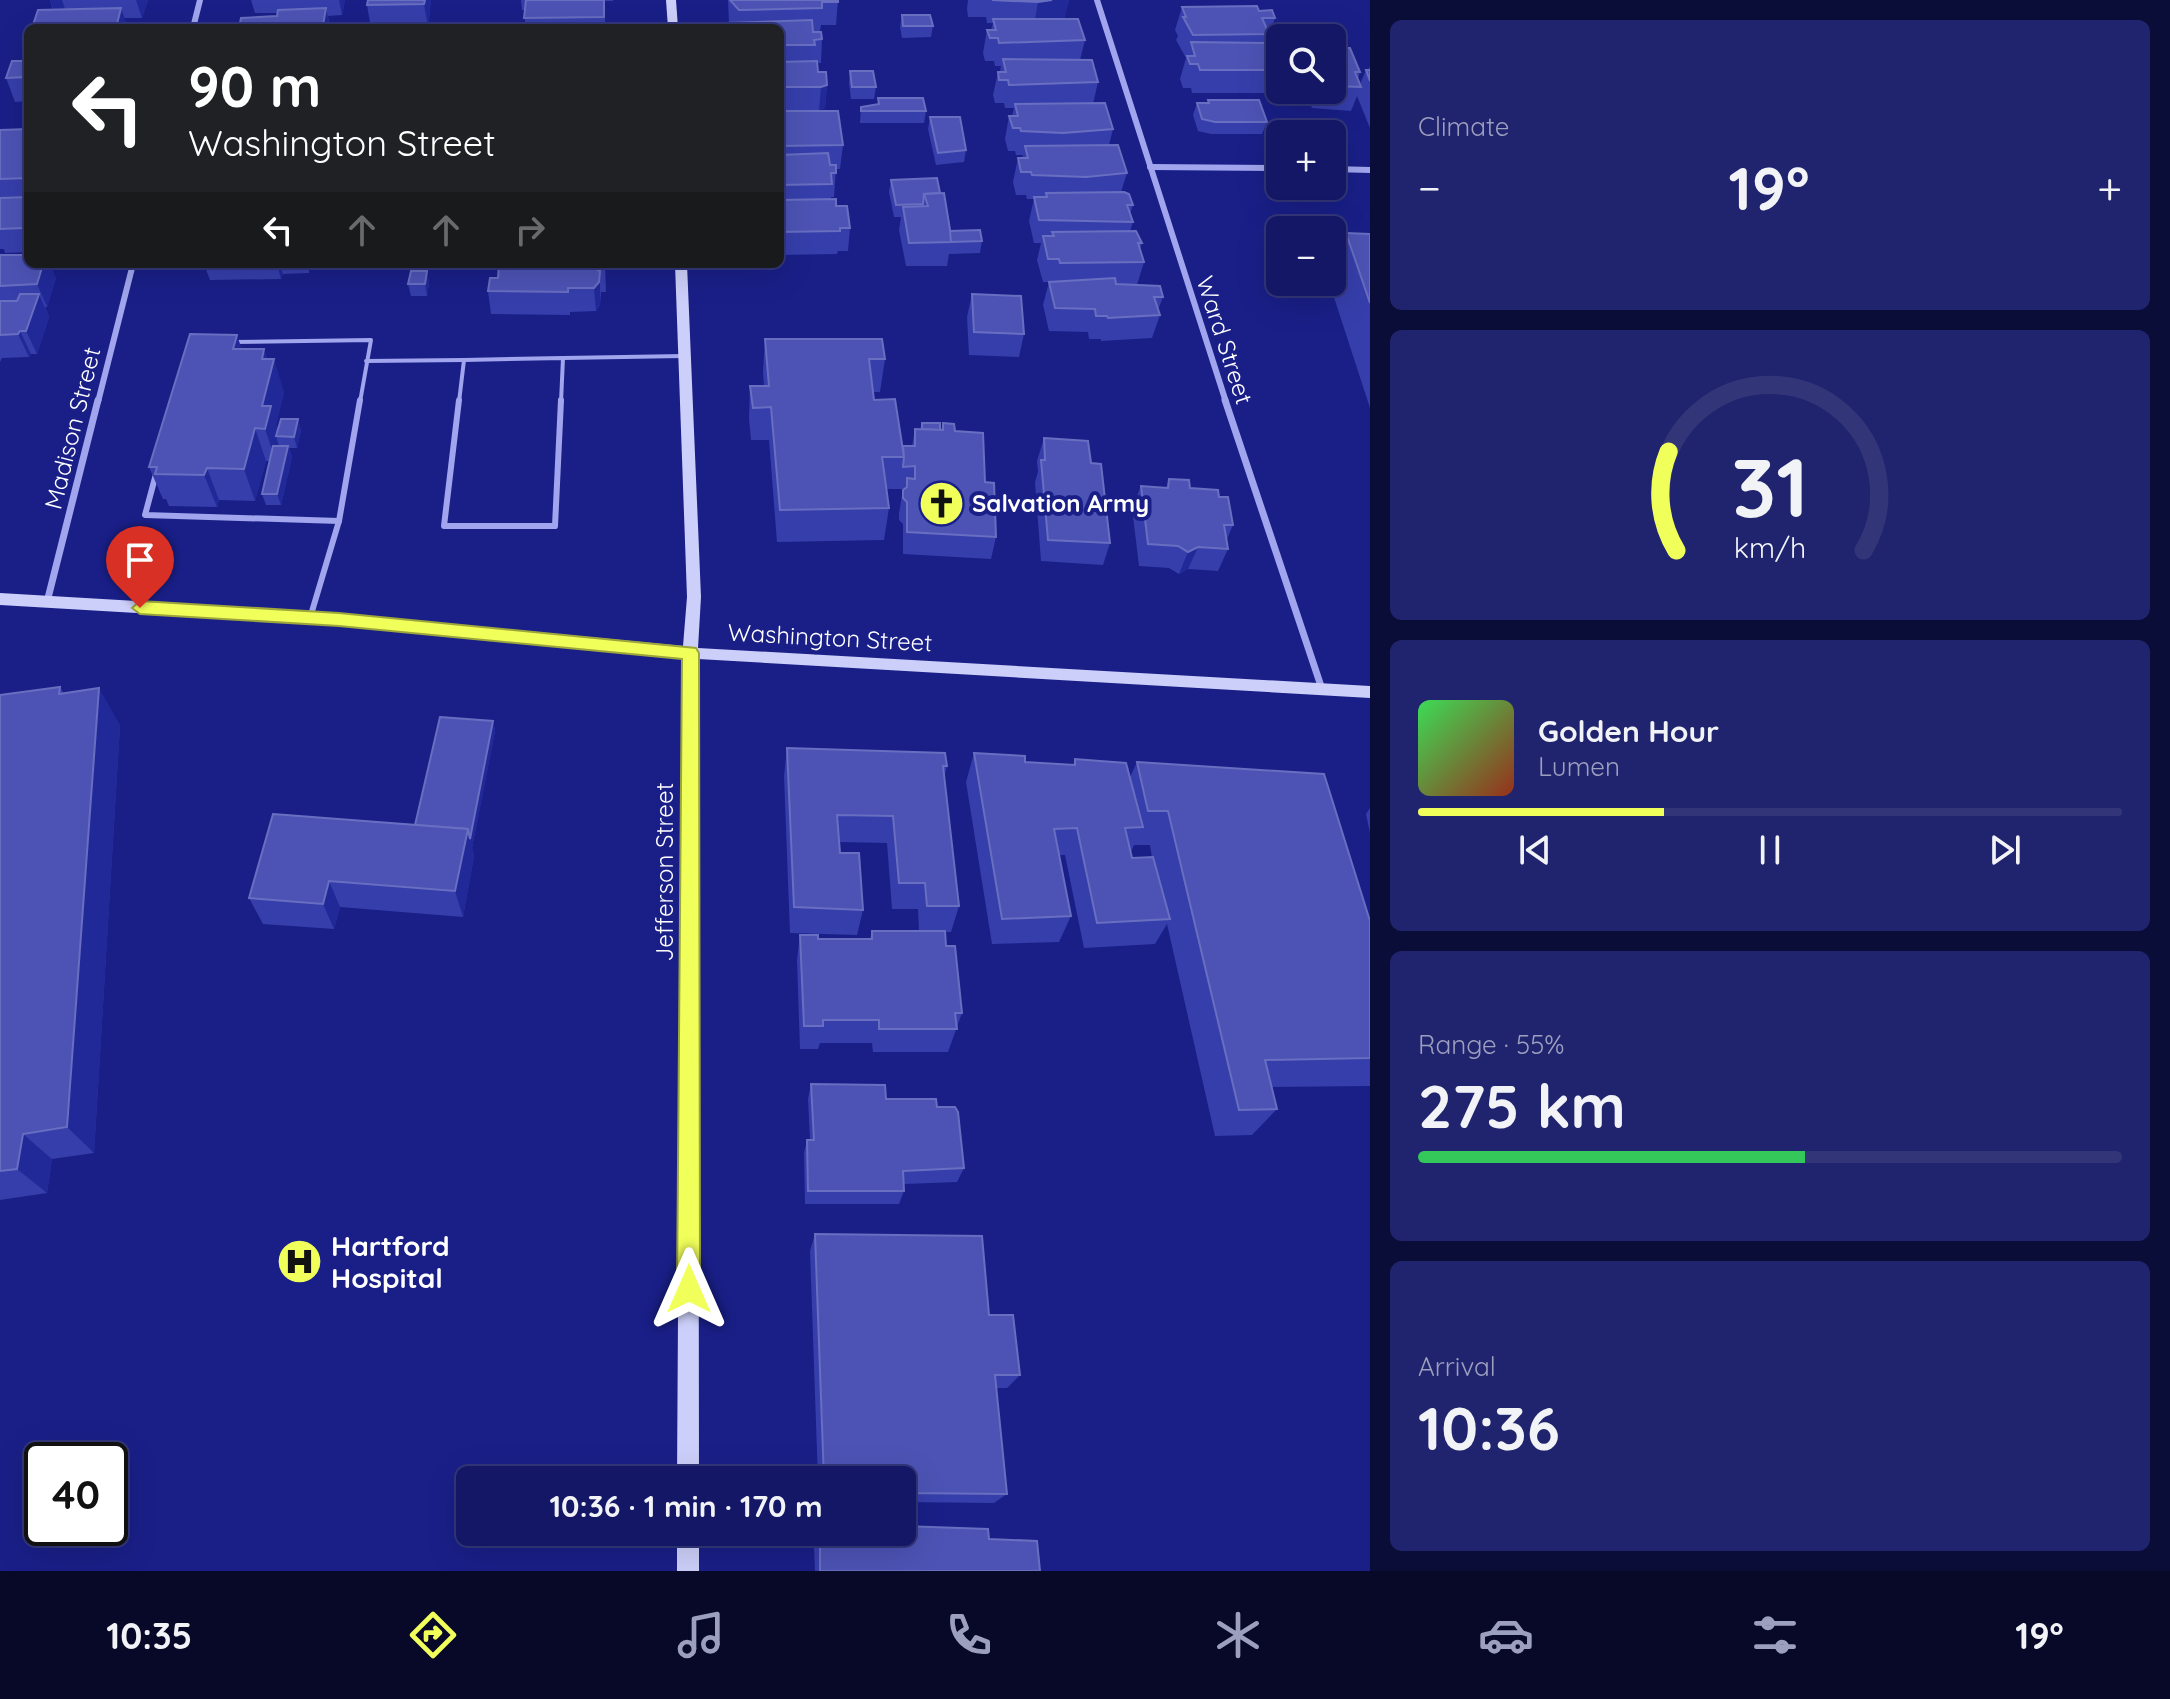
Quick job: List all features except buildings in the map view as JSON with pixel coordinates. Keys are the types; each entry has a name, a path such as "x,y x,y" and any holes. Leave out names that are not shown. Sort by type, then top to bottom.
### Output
{"street":[{"path":"194,24 200,0"},
{"path":"671,0 673,24"},
{"name":"Ward Street","path":"1097,0 1322,689"},
{"path":"1150,167 1266,168"},
{"path":"1346,169 1370,170"},
{"name":"Madison Street","path":"47,602 132,268"},
{"name":"Jefferson Street","path":"681,268 694,597 690,653 688,1466"},
{"name":"Washington Street","path":"0,599 310,618 690,653 1370,692"},
{"path":"688,1546 688,1571"}],"lane":[{"path":"222,342 371,340 339,521 310,618"},
{"path":"366,361 685,356"},
{"path":"464,359 444,526 555,526 563,358"},
{"path":"157,472 145,515 339,521"}],"place":[{"name":"Salvation Army","path":"941,503"},
{"name":"Hartford Hospital","path":"300,1261"}],"route":[{"path":"140,608 339,619 690,653 689,1289"}]}
